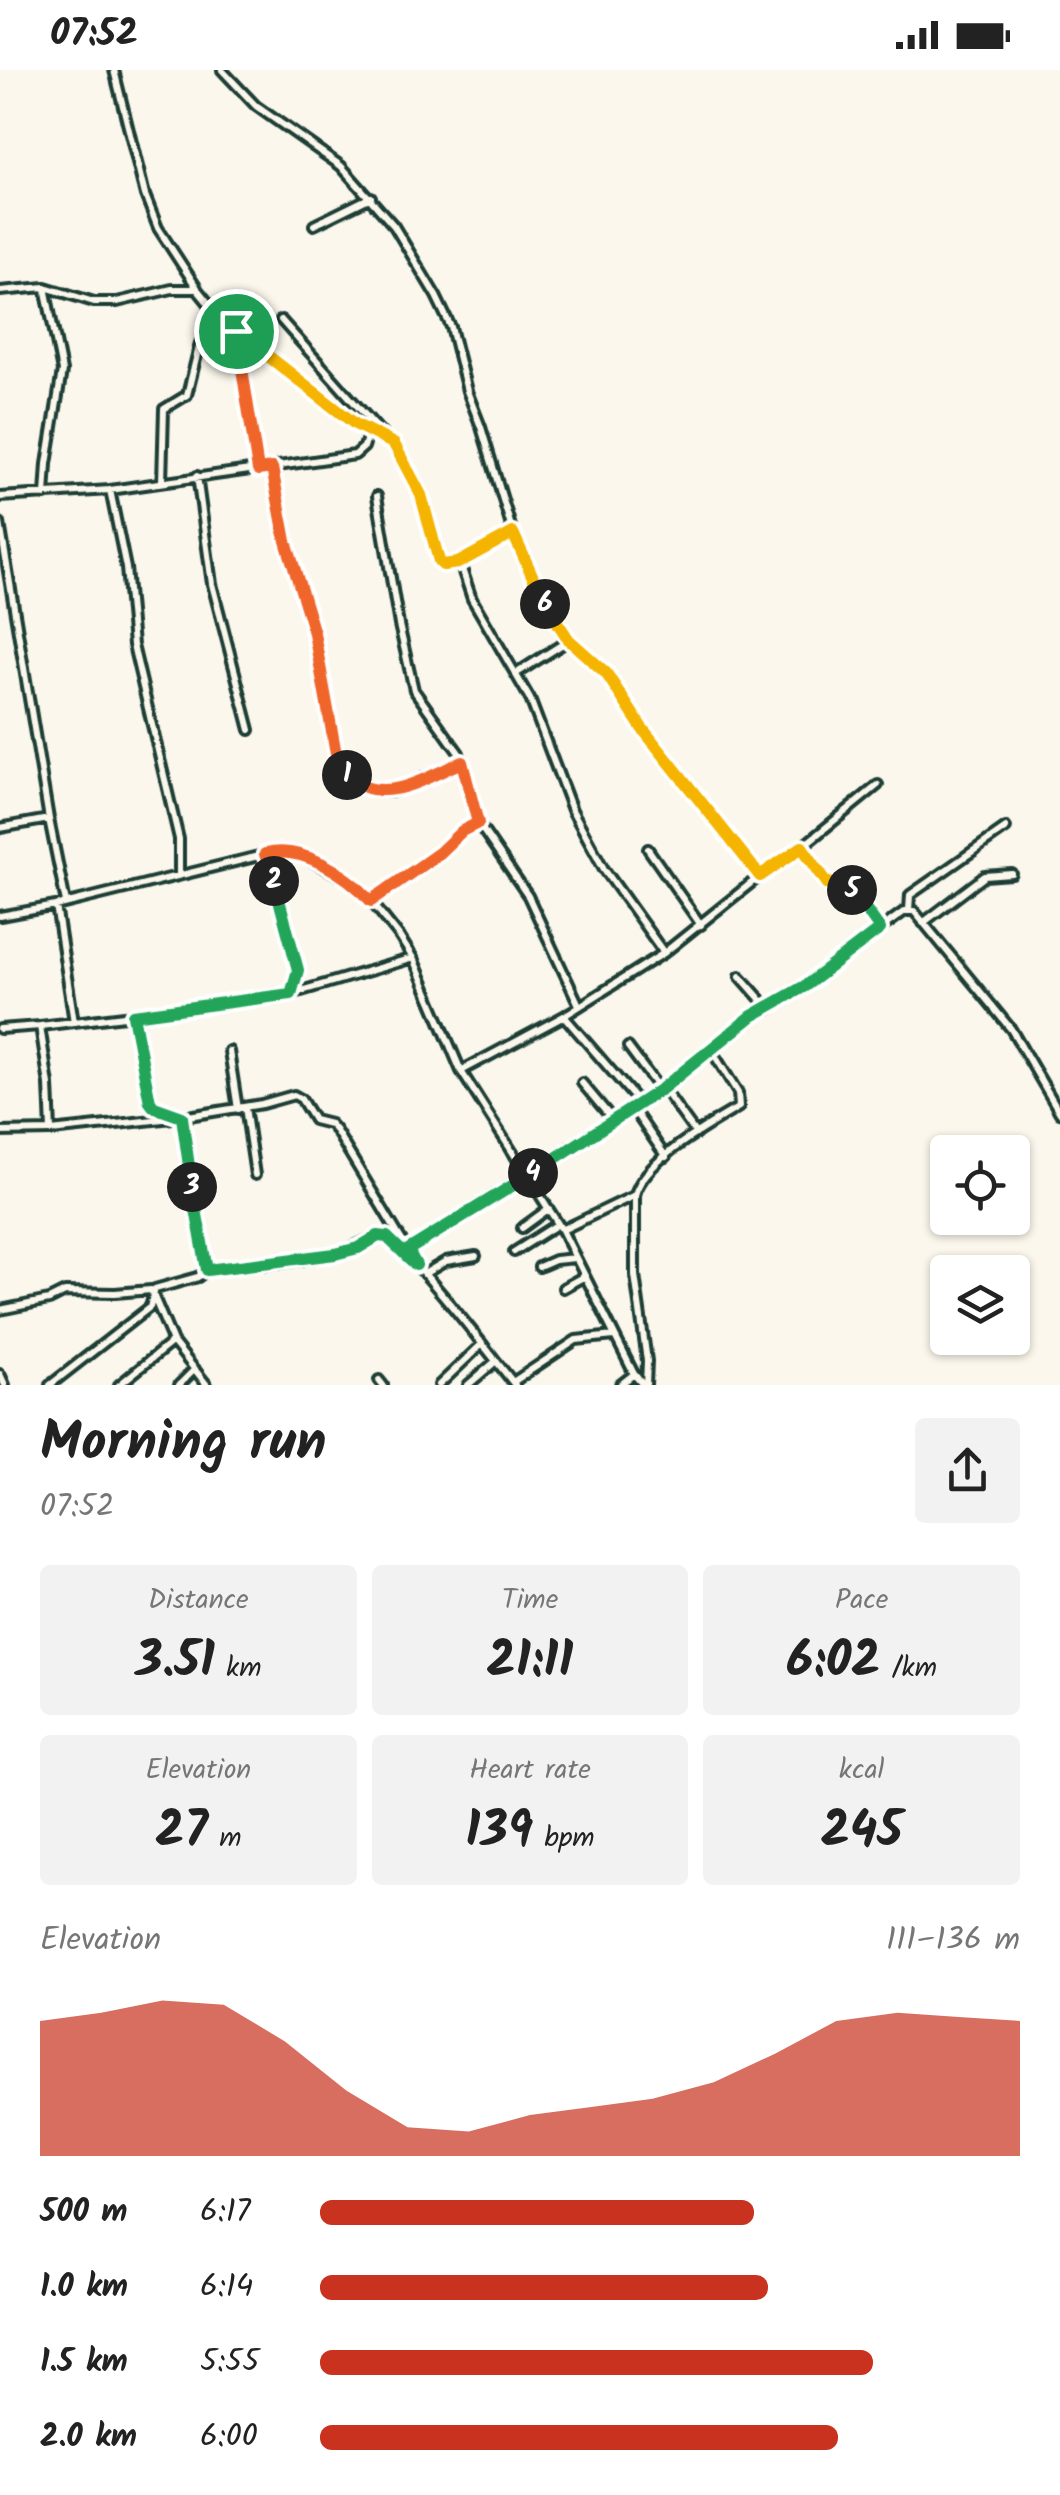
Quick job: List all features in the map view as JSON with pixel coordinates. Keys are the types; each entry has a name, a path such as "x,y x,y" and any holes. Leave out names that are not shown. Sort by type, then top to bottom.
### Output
{"street":[{"path":"114,70 145,195 158,228 198,289 232,329 355,424 384,436"},
{"path":"222,70 256,106 341,166 370,196 402,240 451,327 467,391 482,427 513,533 547,608 569,640 606,673 642,728 760,876"},
{"path":"314,226 370,196"},
{"path":"0,290 44,288 94,302 116,302 172,289 198,289"},
{"path":"44,288 62,371 46,495"},
{"path":"281,320 394,444 421,495 443,565 458,563 513,533"},
{"path":"232,329 258,470"},
{"path":"162,482 164,409 187,395 200,343 232,329"},
{"path":"0,497 110,490 355,455 364,447 368,430"},
{"path":"272,468 286,541 314,633 336,754 349,778 385,793 462,762"},
{"path":"197,476 212,584 250,730"},
{"path":"110,490 126,568 134,645 179,839 179,875"},
{"path":"377,496 414,690 450,736 462,762 478,823 528,896 579,1005"},
{"path":"0,523 66,903"},
{"path":"458,563 472,599 530,699 572,810 604,870 664,954"},
{"path":"516,673 569,640"},
{"path":"461,1071 564,1016 664,954 878,785"},
{"path":"0,828 49,819"},
{"path":"371,901 478,823"},
{"path":"909,910 910,896 1006,828"},
{"path":"802,847 828,884 848,884 880,929"},
{"path":"648,849 701,925"},
{"path":"0,916 56,906 265,854 296,852 346,880 371,901 413,958 461,1071 560,1227 634,1374 645,1385"},
{"path":"265,854 298,970 291,994"},
{"path":"924,923 985,876 1012,874"},
{"path":"56,906 74,1022"},
{"path":"909,910 1012,1029 1060,1113"},
{"path":"408,1250 662,1089 752,1016 770,1009 909,910"},
{"path":"0,1029 291,994 413,958"},
{"path":"740,976 770,1009"},
{"path":"133,1015 150,1102 182,1117"},
{"path":"564,1016 636,1106 666,1157"},
{"path":"40,1026 51,1130"},
{"path":"628,1046 696,1134"},
{"path":"228,1051 255,1175"},
{"path":"645,1385 647,1361 635,1274 634,1195 637,1184 666,1157 738,1106 738,1094 712,1051"},
{"path":"582,1083 613,1120"},
{"path":"0,1132 182,1117 294,1095 314,1120 330,1124 416,1265"},
{"path":"182,1117 207,1270"},
{"path":"514,1252 634,1195"},
{"path":"522,1228 548,1209"},
{"path":"50,1385 150,1307 155,1289 198,1277 207,1270 335,1254 358,1248 378,1236 387,1237 416,1265 514,1384 576,1340 614,1336"},
{"path":"424,1274 446,1261 476,1256"},
{"path":"539,1267 575,1258"},
{"path":"562,1288 584,1276"},
{"path":"0,1310 48,1300 65,1292 151,1290 172,1342 207,1385"},
{"path":"119,1385 172,1342"},
{"path":"439,1385 482,1344"},
{"path":"468,1385 496,1361"},
{"path":"179,1385 195,1369"},
{"path":"0,1374 4,1385"},
{"path":"620,1385 634,1374"}],"route":[{"path":"236,331 355,424 394,444 421,495 443,565 458,563 513,533 547,608 569,640 606,673 642,728 760,876 802,847 828,884 848,884 880,929 805,986 752,1016 640,1104 408,1250 416,1265 387,1237 378,1236 358,1248 335,1254 207,1270 182,1117 154,1107 145,1086 133,1015 291,994 298,970 265,854 296,852 346,880 371,901 478,823 462,762 385,793 349,778 336,754 314,633 286,541 272,468 258,470 236,331"}]}
